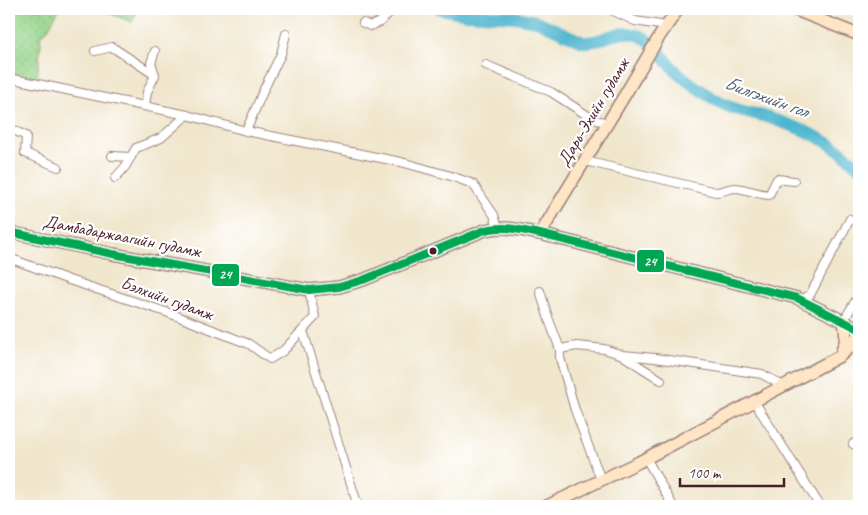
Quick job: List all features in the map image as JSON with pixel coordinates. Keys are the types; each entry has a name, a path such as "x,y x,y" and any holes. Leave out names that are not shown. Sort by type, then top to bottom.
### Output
{"main road":[{"name":"Дарь-Эхийн гудамж","path":"540,234 659,37 678,9"},
{"path":"793,9 859,35"},
{"name":"Дамбадаржаагийн гудамж","path":"9,232 113,254 309,290 339,287 363,280 485,230 498,227 540,234 800,300 859,329"},
{"path":"840,356 846,339 844,320"},
{"path":"840,356 850,347 859,334"},
{"path":"553,505 859,346"}],"street":[{"path":"363,23 370,26 380,22 393,9"},
{"path":"609,9 635,21 666,26"},
{"path":"246,131 281,54 286,34"},
{"path":"95,51 112,47 155,75"},
{"path":"145,106 147,92 155,75 151,63 155,51"},
{"path":"486,65 551,92 593,119 608,123"},
{"path":"9,78 187,115 246,131 401,162 473,184 494,215 498,227"},
{"path":"115,178 126,167 136,148 161,138 187,115"},
{"path":"9,128 26,136 25,153 58,167"},
{"path":"112,156 131,157"},
{"path":"585,161 716,192 737,188 769,195 777,179 794,181"},
{"path":"800,300 810,295 850,219"},
{"name":"Бэлхийн гудамж","path":"9,258 169,313 249,344 270,359 282,351 315,318 309,290"},
{"path":"540,291 560,349 560,358 568,389 600,480"},
{"path":"844,320 859,295"},
{"path":"303,331 358,506"},
{"path":"560,349 577,346 623,355 762,374 783,386"},
{"path":"623,355 661,380"},
{"path":"754,401 820,506"},
{"path":"646,458 674,506"}],"green space":[{"path":"9,9 59,9 48,29 40,37 36,86 9,79"},
{"path":"98,9 138,9 132,22"}],"waterway":[{"name":"Билгэхийн гол","path":"440,9 468,14 515,17 537,21 583,42 596,41 620,33 641,36 653,44 681,75 719,102 735,109 789,125 815,136 827,142 859,168"}],"transit line":[{"name":"24","path":"9,232 113,254 309,290 339,287 363,280 485,230 512,229 540,234 797,298 859,329"}]}
